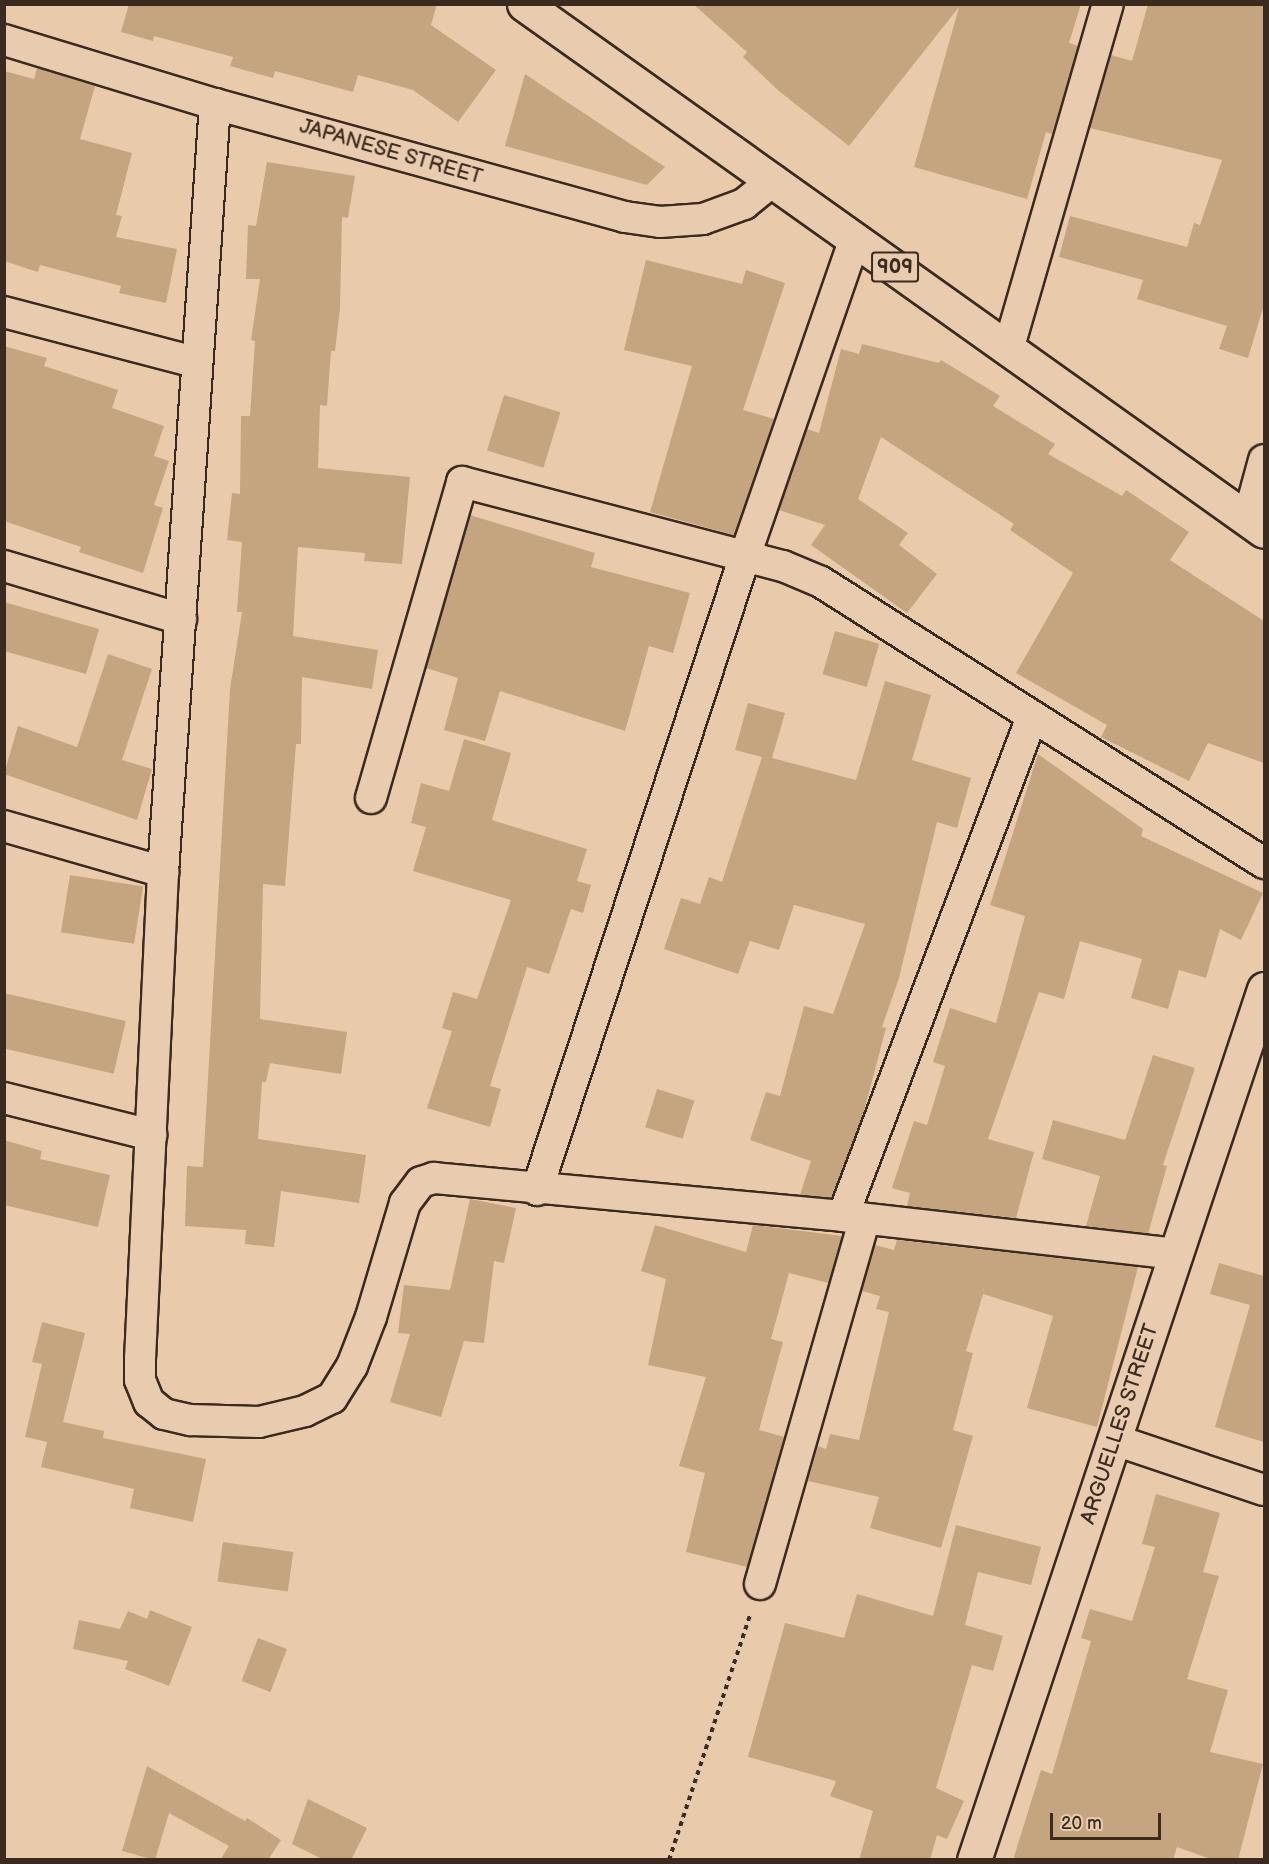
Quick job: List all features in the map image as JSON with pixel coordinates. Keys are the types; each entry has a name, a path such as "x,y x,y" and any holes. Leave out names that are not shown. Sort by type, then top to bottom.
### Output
{"street":[{"name":"909","path":"524,4 1256,525"},
{"path":"1008,350 1108,4"},
{"name":"JAPANESE STREET","path":"4,40 215,104 625,217 660,222 703,219 744,204 774,180"},
{"path":"215,104 195,362 181,619 163,872 140,1380 149,1402 164,1414 191,1419 259,1422 305,1411 332,1398 352,1366 371,1317 402,1211 411,1191 421,1182 434,1178 537,1190 854,1218 1175,1254"},
{"path":"537,1190 745,556 855,238"},
{"path":"4,312 195,362"},
{"path":"1256,525 1264,460"},
{"path":"371,798 462,482 745,556 821,582 1264,863"},
{"path":"4,566 181,619"},
{"path":"760,1584 854,1218 1032,717"},
{"path":"4,825 163,872"},
{"name":"ARGUELLES STREET","path":"974,1860 1116,1440 1175,1254 1264,989"},
{"path":"4,1098 151,1135"},
{"path":"1116,1440 1264,1490"}],"path":[{"path":"669,1860 760,1584"}],"building":[{"path":"129,4 437,4 431,25 496,70 458,122 413,90 358,75 353,92 275,71 273,78 230,66 233,57 154,36 153,41 121,32"},
{"path":"693,4 1081,4 1069,43 1078,46 1052,134 1046,132 1027,199 914,167 959,7 849,146 780,92 743,57 747,52"},
{"path":"1148,4 1264,4 1264,305 1248,358 1219,349 1227,326 1137,299 1143,280 1059,257 1070,216 1187,247 1194,223 1200,225 1222,160 1090,128 1111,55 1132,61"},
{"path":"37,68 95,86 80,139 132,153 116,215 122,216 116,237 177,249 166,303 119,293 121,286 40,265 38,272 4,261 4,71 34,79"},
{"path":"525,74 665,167 647,185 505,146"},
{"path":"267,162 355,176 348,218 342,217 340,308 335,351 331,351 327,406 320,405 318,468 410,477 402,564 364,561 365,553 298,547 293,636 378,650 372,689 302,677 301,744 296,744 285,886 263,884 260,1019 347,1032 341,1074 270,1063 266,1082 262,1082 258,1139 366,1155 359,1203 281,1191 274,1247 245,1244 246,1230 185,1226 187,1166 203,1167 230,689 242,612 237,612 242,542 227,540 232,493 240,494 241,416 250,416 255,341 251,340 260,279 246,279 248,225 256,226"},
{"path":"646,260 742,284 746,270 785,283 743,410 774,419 734,535 650,512 692,366 624,350"},
{"path":"862,344 939,363 941,360 1000,396 993,406 1055,444 1048,454 1122,496 1126,490 1189,532 1170,560 1264,621 1264,763 1208,743 1189,781 1101,737 1107,725 1016,673 1073,573 1010,530 1014,524 881,437 858,499 908,533 899,545 937,574 907,613 811,545 825,525 779,510 807,429 819,433 841,349 859,354"},
{"path":"4,346 47,358 44,366 118,390 112,408 164,426 154,456 169,461 154,505 163,508 143,573 79,552 81,547 4,521"},
{"path":"504,395 560,412 543,468 487,450"},
{"path":"470,515 595,553 591,567 690,593 673,653 649,646 625,731 500,691 485,741 444,730 458,678 426,668"},
{"path":"4,602 99,629 86,674 4,651"},
{"path":"835,631 879,644 867,687 823,674"},
{"path":"108,654 152,669 122,760 152,769 137,820 4,774 18,726 77,747"},
{"path":"885,681 931,695 912,760 971,778 957,828 937,822 899,978 882,1027 886,1028 864,1111 832,1198 800,1195 811,1161 750,1140 766,1092 780,1096 804,1006 833,1014 865,924 794,905 779,950 750,941 738,974 664,949 681,898 700,904 709,877 722,882 762,757 735,750 748,703 785,713 772,758 856,780"},
{"path":"464,739 511,753 492,820 587,849 577,881 591,885 583,913 571,909 549,974 527,967 490,1086 501,1089 490,1127 427,1108 452,1031 442,1028 453,992 477,999 511,900 413,871 426,827 411,823 421,783 449,791"},
{"path":"1038,754 1143,829 1141,836 1263,893 1241,940 1220,929 1206,978 1179,970 1168,1009 1131,998 1142,959 1080,941 1064,999 1039,992 988,1139 1034,1152 1016,1218 907,1206 910,1193 892,1188 914,1121 927,1125 945,1066 933,1062 950,1008 996,1023 1025,916 990,905"},
{"path":"70,875 143,887 134,944 61,932"},
{"path":"4,993 126,1021 114,1074 4,1048"},
{"path":"1153,1055 1195,1068 1163,1165 1167,1166 1148,1234 1086,1226 1100,1176 1042,1159 1053,1120 1125,1140"},
{"path":"657,1089 694,1100 683,1139 645,1127"},
{"path":"4,1140 42,1151 40,1159 110,1175 98,1227 4,1205"},
{"path":"470,1199 516,1208 504,1263 494,1261 484,1343 464,1341 441,1417 390,1402 410,1334 398,1333 404,1285 450,1290"},
{"path":"655,1225 746,1252 753,1225 842,1236 829,1283 789,1273 771,1339 783,1342 759,1430 784,1437 747,1567 686,1552 705,1473 679,1466 706,1377 648,1365 666,1279 641,1271"},
{"path":"897,1240 1138,1267 1097,1427 1027,1408 1053,1316 983,1294 966,1351 973,1353 953,1430 973,1436 941,1548 870,1528 879,1497 808,1481 818,1446 826,1449 830,1434 859,1440 889,1312 876,1309 880,1296 862,1291 875,1245 894,1250"},
{"path":"1219,1263 1264,1276 1264,1442 1215,1427 1250,1305 1210,1294"},
{"path":"42,1322 85,1333 63,1422 104,1431 103,1438 206,1459 193,1522 130,1508 134,1489 41,1467 47,1442 25,1437 42,1364 32,1362"},
{"path":"1156,1494 1220,1513 1203,1572 1219,1576 1187,1679 1228,1690 1210,1752 1263,1764 1238,1860 1213,1860 1177,1847 1173,1860 1013,1860 1041,1770 1052,1774 1091,1641 1081,1638 1090,1609 1132,1621 1155,1547 1142,1544"},
{"path":"956,1525 1041,1547 1031,1585 978,1572 965,1625 1003,1636 993,1671 972,1665 936,1788 964,1801 947,1839 937,1835 930,1860 859,1860 873,1811 830,1796 836,1781 748,1757 785,1623 844,1638 857,1594 933,1616"},
{"path":"223,1542 293,1552 288,1591 217,1582"},
{"path":"150,1610 192,1627 169,1686 125,1669 128,1661 73,1649 79,1620 120,1629 128,1611 147,1619"},
{"path":"258,1638 287,1649 270,1692 242,1681"},
{"path":"147,1766 245,1821 247,1818 281,1840 268,1860 220,1860 229,1846 169,1813 155,1860 122,1851"},
{"path":"308,1799 367,1828 351,1860 324,1860 292,1844"}]}
